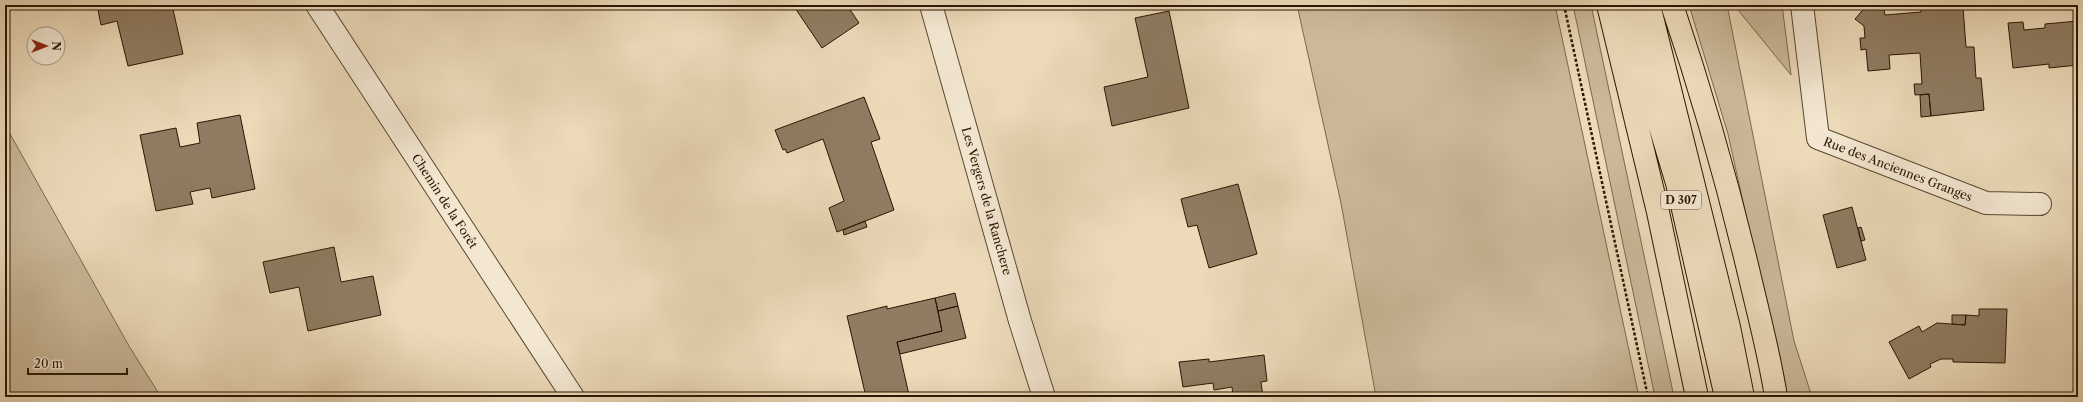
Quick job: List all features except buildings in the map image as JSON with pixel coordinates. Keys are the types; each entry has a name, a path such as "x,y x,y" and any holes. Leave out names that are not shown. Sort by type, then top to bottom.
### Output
{"main road":[{"path":"1608,5 1658,212 1697,397"},
{"name":"D 307","path":"1627,5 1641,62 1677,183 1726,397"},
{"name":"D 307","path":"1649,5 1729,327 1743,397"},
{"path":"1672,5 1692,65 1739,231 1772,371 1776,397"}],"street":[{"name":"Chemin de la Forêt","path":"317,5 573,397"},
{"name":"Les Vergers de la Ranchere","path":"931,5 1020,321 1044,397"},
{"name":"Rue des Anciennes Granges","path":"1802,5 1818,138 1986,203 2040,204"}],"path":[{"path":"1564,5 1648,397"}],"shaded area":[{"path":"1297,5 1555,5 1639,397 1376,397 1341,203"},
{"path":"1573,5 1591,5 1674,397 1655,397"},
{"path":"1689,5 1727,5 1794,341 1812,397 1786,397 1728,134"},
{"path":"1734,5 1782,5 1791,75"},
{"path":"5,125 129,346 161,397 5,397"}]}
